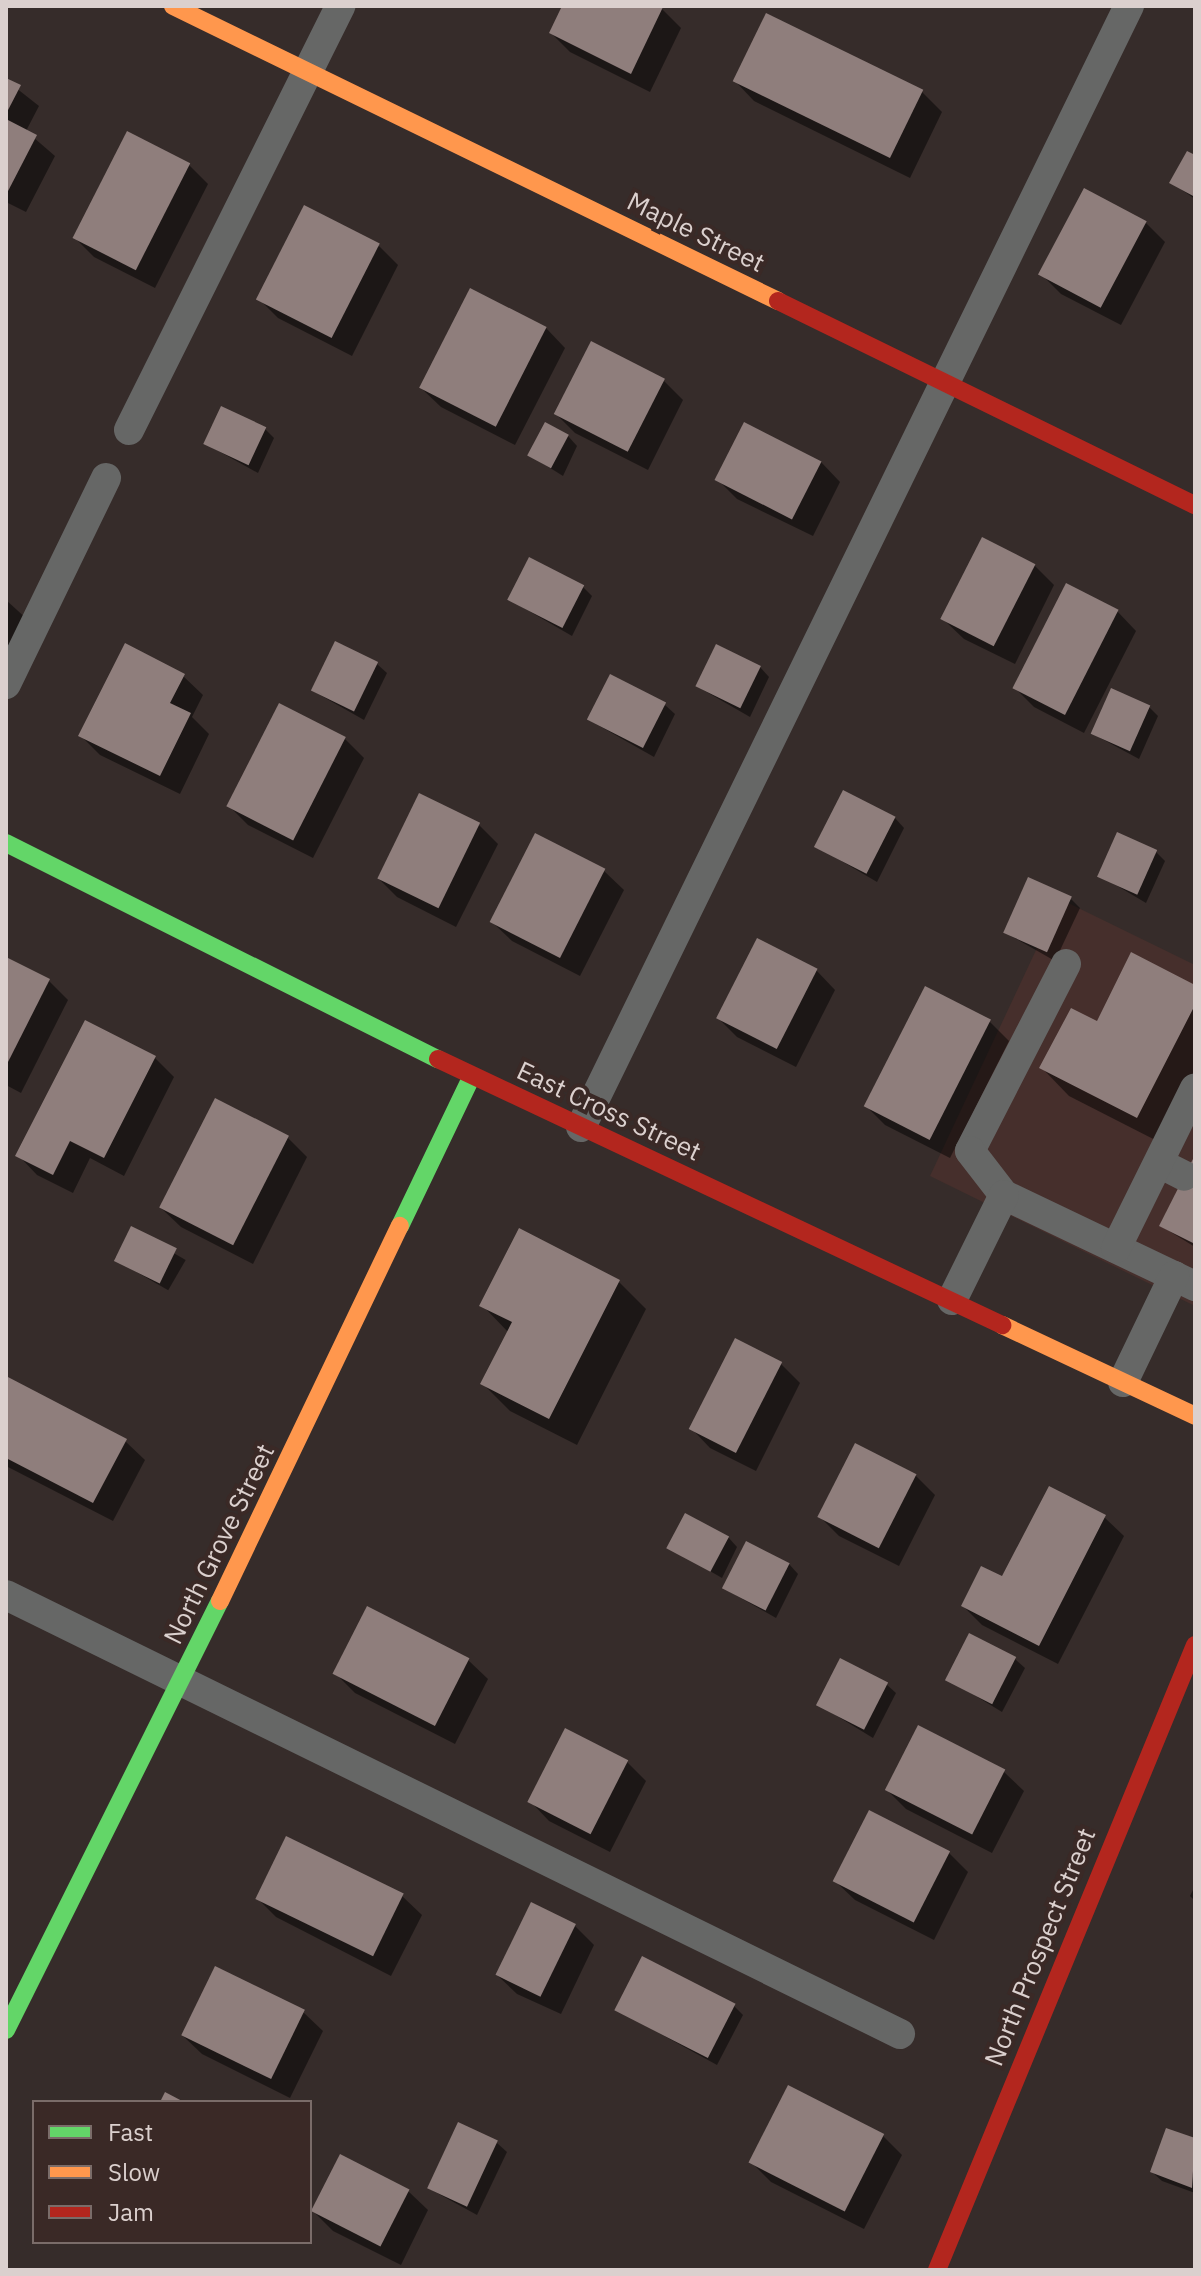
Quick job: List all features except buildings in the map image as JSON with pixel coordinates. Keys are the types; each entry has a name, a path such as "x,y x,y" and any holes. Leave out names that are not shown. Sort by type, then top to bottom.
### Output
{"street":[{"name":"Maple Street","path":"173,6 1195,505"},
{"name":"East Cross Street","path":"6,843 472,1076 1195,1416"},
{"name":"North Grove Street","path":"6,2030 182,1680 472,1076"},
{"name":"North Prospect Street","path":"937,2270 1195,1645"}],"lane":[{"path":"129,430 340,6"},
{"path":"581,1127 942,381 1129,6"},
{"path":"6,684 106,478"},
{"path":"1066,964 970,1151 1004,1195 1184,1281 1123,1382"},
{"path":"1116,1248 1172,1170 1195,1088"},
{"path":"952,1300 1004,1195"},
{"path":"6,1595 900,2034"}],"shaded area":[{"path":"1060,899 1195,965 1195,1306 930,1176"}],"traffic: fast":[{"path":"6,843 438,1059"},
{"path":"400,1226 472,1076"},
{"path":"6,2030 220,1601"}],"traffic: slow":[{"path":"173,6 778,301"},
{"path":"220,1601 400,1226"},
{"path":"1002,1325 1195,1416"}],"traffic: jam":[{"path":"778,301 1195,505"},
{"path":"438,1059 1002,1325"},
{"path":"937,2270 1195,1645"}]}
